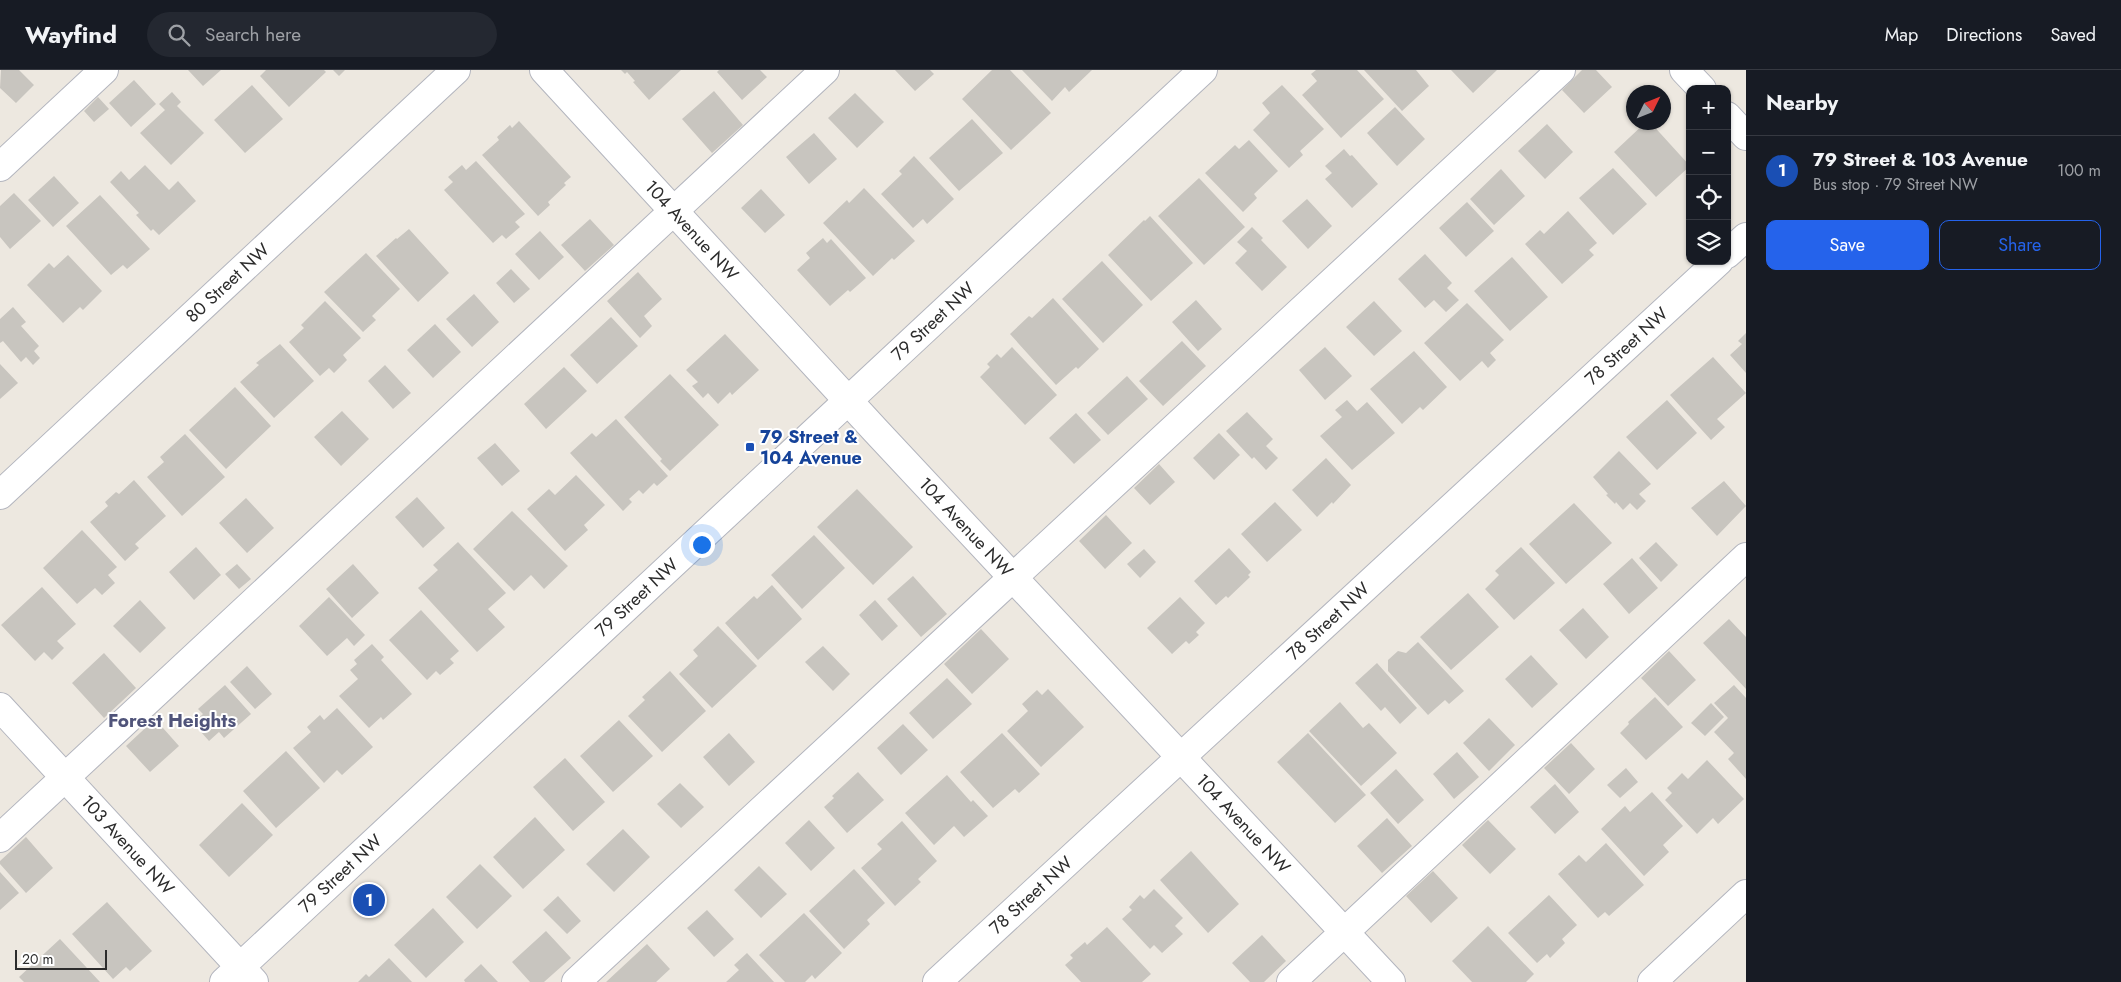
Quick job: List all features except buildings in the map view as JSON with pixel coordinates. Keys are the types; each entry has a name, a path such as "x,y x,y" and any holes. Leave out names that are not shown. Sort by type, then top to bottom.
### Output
{"street":[{"path":"0,168 104,70"},
{"name":"80 Street NW","path":"0,495 456,70"},
{"name":"104 Avenue NW","path":"544,70 848,400 1391,982"},
{"path":"0,838 825,70"},
{"name":"79 Street NW","path":"239,977 848,400 1203,70"},
{"path":"576,982 1561,70"},
{"path":"1684,70 1698,85"},
{"path":"1731,120 1746,136"},
{"path":"1731,250 1746,237"},
{"name":"78 Street NW","path":"937,982 1715,265"},
{"path":"1291,982 1746,557"},
{"name":"103 Avenue NW","path":"0,707 65,778 239,977"},
{"path":"1652,982 1746,894"}],"place":[{"name":"79 Street & 104 Avenue","path":"750,447"},
{"name":"79 Street & 103 Avenue","path":"369,900"}],"district":[{"name":"Forest Heights","path":"172,720"}]}
